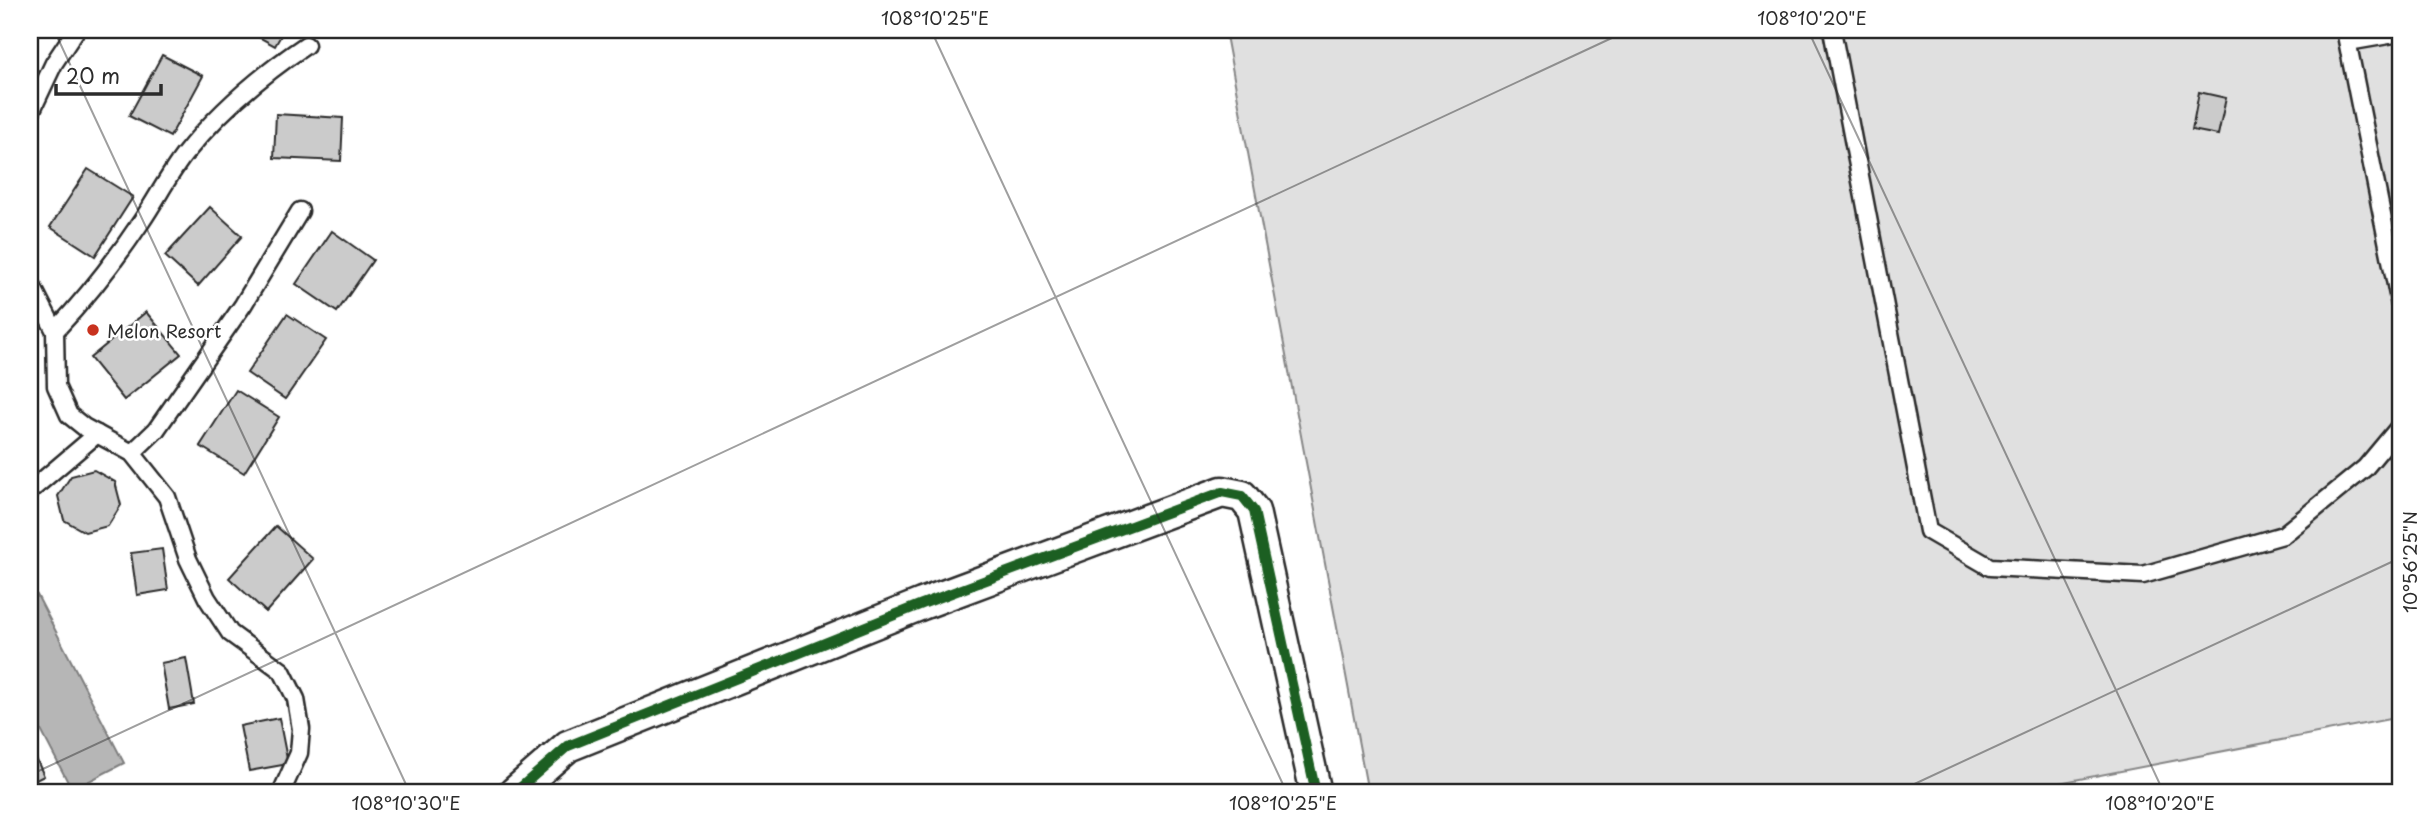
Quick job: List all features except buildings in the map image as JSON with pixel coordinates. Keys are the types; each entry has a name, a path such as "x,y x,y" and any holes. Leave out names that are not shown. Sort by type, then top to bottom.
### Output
{"street":[{"path":"514,793 568,746 922,604 1222,492 1242,496 1254,511 1316,793"}],"lane":[{"path":"30,114 54,63 76,30"},
{"path":"1832,30 1927,531 1990,568 2143,575 2283,535 2365,468 2400,426"},
{"path":"2400,33 2346,36 2400,305"},
{"path":"55,331 90,294 140,225 183,156 230,103 306,44"},
{"path":"132,453 156,430 243,305 300,211"},
{"path":"30,282 55,331 56,386 69,415 132,453 167,497 188,559 222,621 230,633 282,671 296,699 301,729 299,753 281,793"},
{"path":"30,491 97,434"}],"shaded area":[{"path":"1225,30 2400,30 2400,717 2007,793 1368,793"},
{"path":"37,595 124,763 72,790 30,709 30,599"}],"cycle path":[{"path":"514,793 568,746 922,604 1222,492 1242,496 1254,511 1316,793"}],"place":[{"name":"Melon Resort","path":"93,330"}]}
